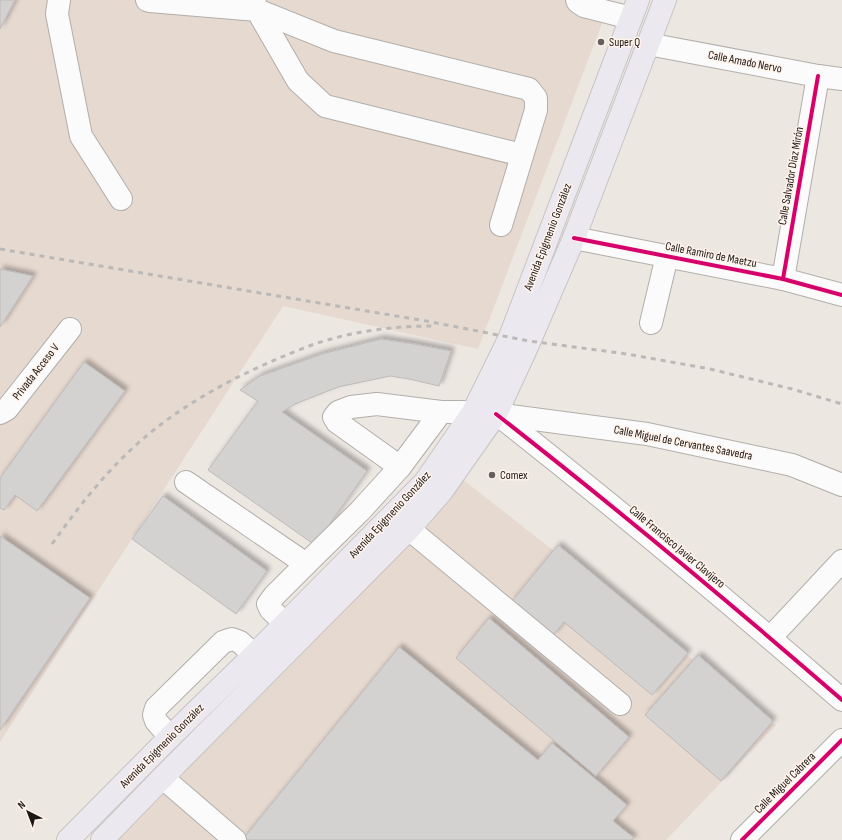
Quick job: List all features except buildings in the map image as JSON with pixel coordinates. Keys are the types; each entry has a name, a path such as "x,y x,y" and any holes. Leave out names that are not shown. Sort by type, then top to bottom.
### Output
{"main road":[{"name":"Avenida Epigmenio González","path":"102,840 409,529 442,491 496,414 574,238 664,0"},
{"name":"Avenida Epigmenio González","path":"68,840 254,655 424,482 473,412 510,337 635,9"}],"street":[{"path":"59,0 57,14 81,136 121,199"},
{"path":"147,0 256,5 334,41 529,89 536,98 536,110 501,225"},
{"path":"578,0 578,2 584,6 635,9"},
{"path":"256,5 298,81 325,106 522,155"},
{"name":"Calle Amado Nervo","path":"648,44 818,76 842,79"},
{"name":"Calle Salvador Díaz Mirón","path":"783,279 818,76"},
{"name":"Calle Ramiro de Maetzu","path":"574,238 783,279 842,295"},
{"path":"651,323 667,256"},
{"name":"Privada Acceso V","path":"0,413 7,409 70,329"},
{"name":"Calle Miguel de Cervantes Saavedra","path":"400,467 337,422 334,417 338,412 351,407 377,404 441,412 496,414 647,434 792,465 842,485"},
{"path":"285,623 271,610 268,604 274,596 360,511 400,467 441,412"},
{"name":"Calle Francisco Javier Clavijero","path":"496,414 560,464 770,638 842,700"},
{"path":"186,482 306,564"},
{"path":"409,529 620,704"},
{"path":"770,638 842,561"},
{"path":"170,737 156,721 154,715 156,708 223,642 232,639 240,642 254,655"},
{"name":"Calle Miguel Cabrera","path":"742,840 842,740"},
{"path":"163,778 235,840"}],"shaded area":[{"path":"0,0 611,0 478,349 283,306 0,742"},
{"path":"457,475 776,725 666,840 116,840"}],"railway":[{"path":"0,249 426,321 529,341 627,354 710,369 792,389 842,404"},
{"path":"52,544 91,493 124,456 168,419 203,396 258,367 324,341 356,333 381,329 432,326"}],"cycle path":[{"path":"783,279 818,76"},
{"path":"574,238 783,279 842,295"},
{"path":"496,414 671,555 842,700"},
{"path":"742,840 842,740"}],"place":[{"name":"Super Q","path":"601,42"},
{"name":"Comex","path":"492,475"}]}
